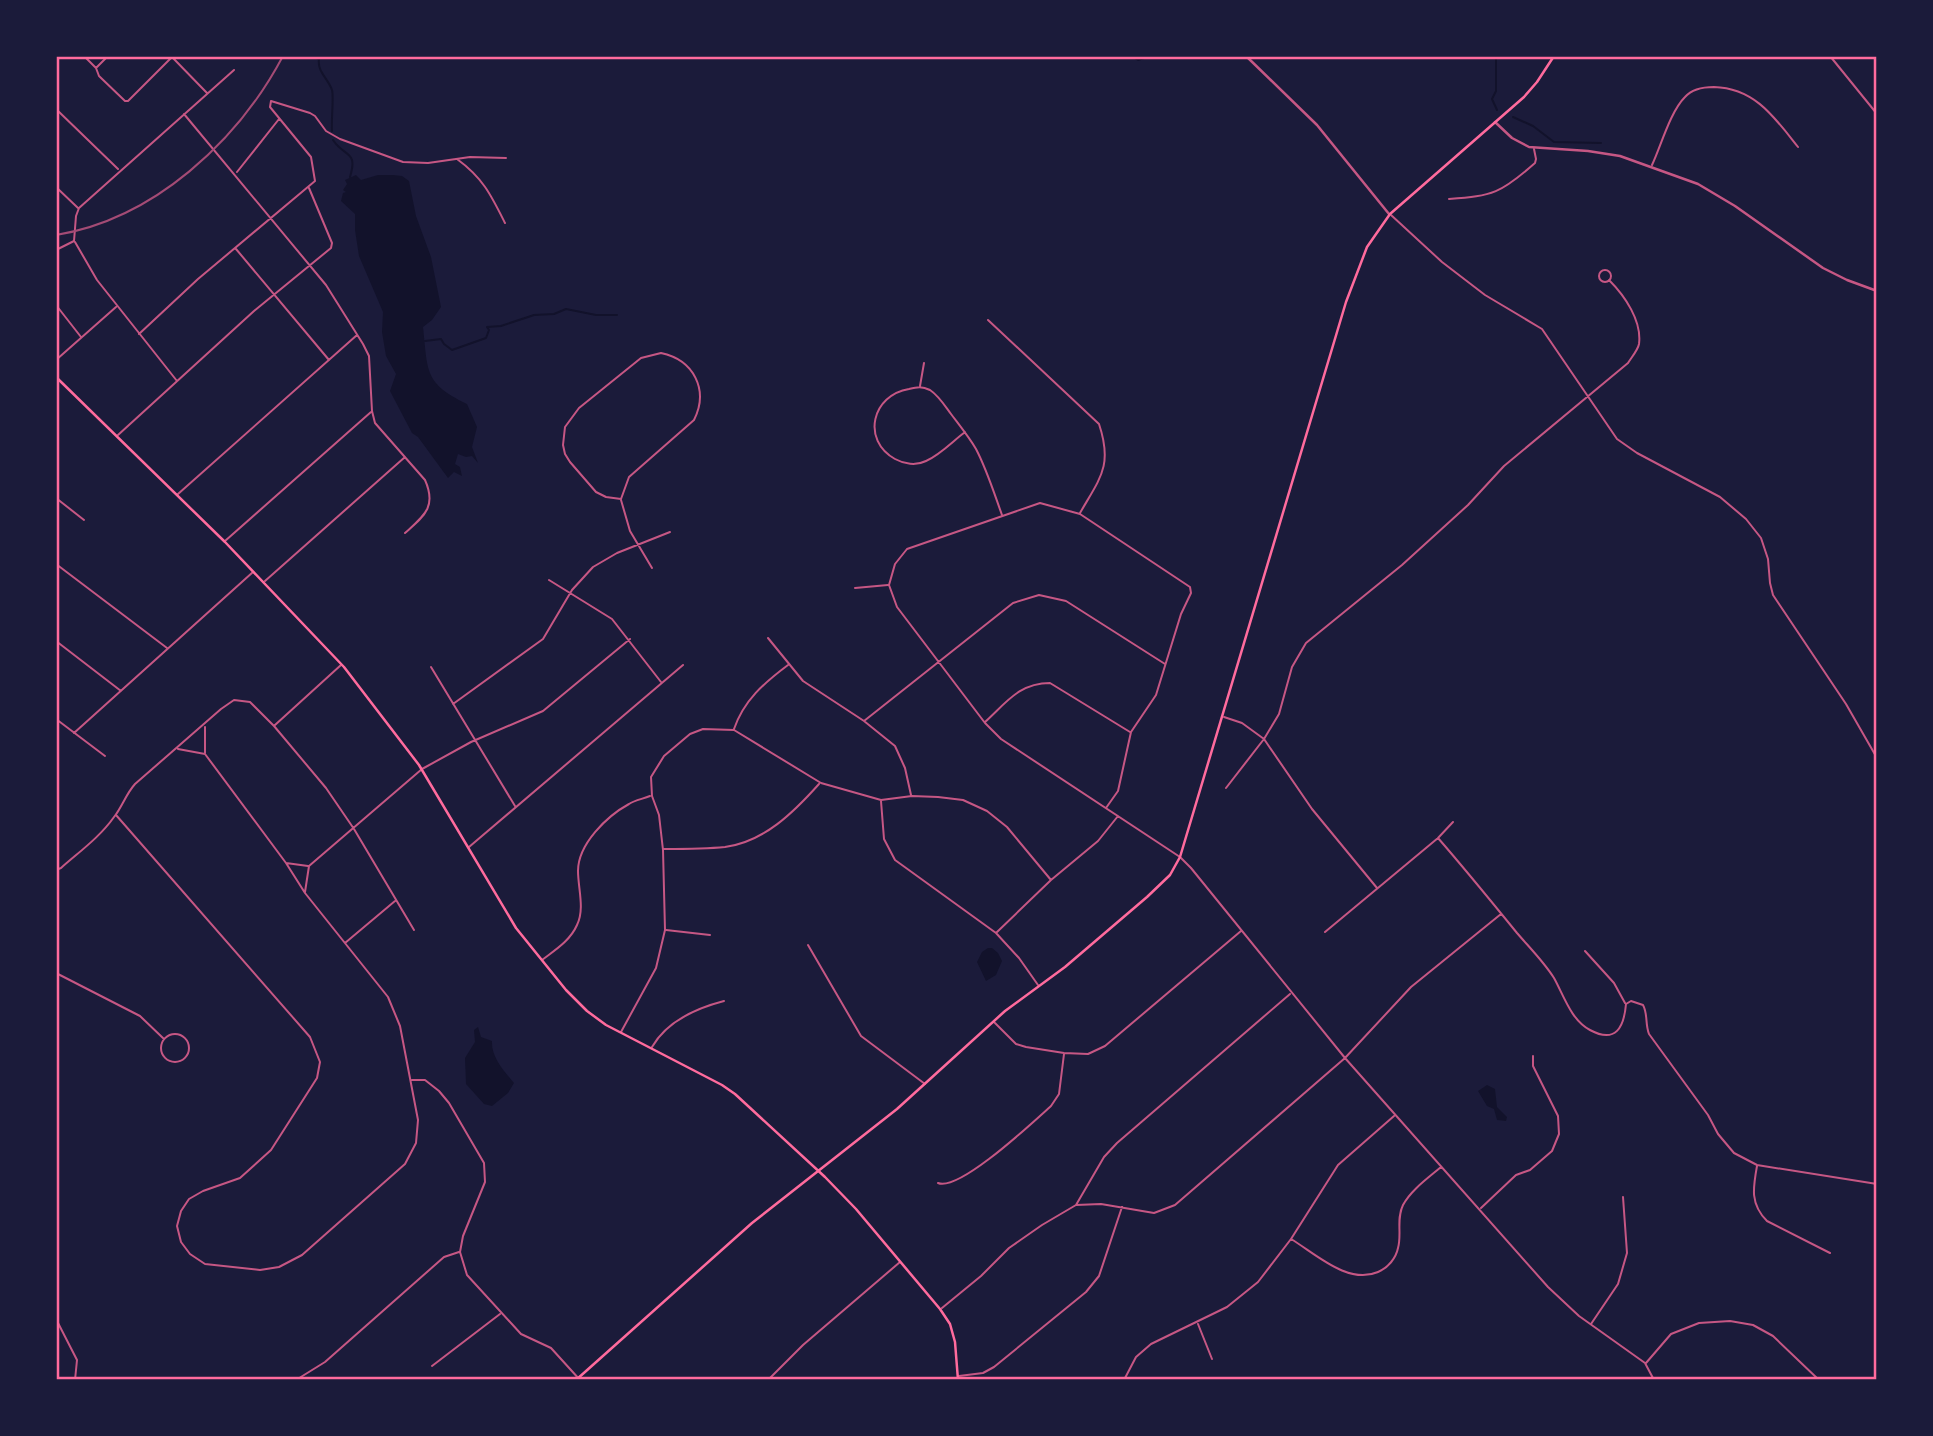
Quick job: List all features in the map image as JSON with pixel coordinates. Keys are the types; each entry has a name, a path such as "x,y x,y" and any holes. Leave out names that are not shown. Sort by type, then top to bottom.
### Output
{"main road":[{"path":"578,1379 752,1223 926,1085 993,1021 1039,987 1170,875 1180,857 1353,278 1367,247 1390,214 1524,97 1554,56"},
{"path":"56,377 225,541 342,664 422,769 516,928 579,1003 620,1033 735,1094 856,1209 950,1324 955,1342 958,1378"}],"street":[{"path":"84,56 96,68 99,76 125,101 172,57 208,93"},
{"path":"96,68 108,56"},
{"path":"1246,56 1317,125 1390,214 1442,262 1485,295 1542,329 1617,439 1637,453 1720,497 1746,519 1761,538 1768,559 1773,595 1846,704 1877,758"},
{"path":"1830,56 1877,114"},
{"path":"177,381 93,275 74,241 76,223 79,209 234,70"},
{"path":"1652,166 1680,104 1685,96 1702,86 1726,87 1748,95 1769,110 1798,147"},
{"path":"139,334 235,248 316,181 311,157 269,102 275,100 300,108 316,116 326,131 340,139 403,162 506,158"},
{"path":"56,108 119,171"},
{"path":"184,114 326,285 369,356 375,423 426,481 431,499 428,510 405,533"},
{"path":"236,174 280,118"},
{"path":"1495,122 1515,141 1533,148 1620,156 1709,190 1823,268 1877,291"},
{"path":"1449,199 1493,194 1507,186 1535,163 1533,148"},
{"path":"456,159 472,170 485,185 505,223"},
{"path":"56,187 79,209"},
{"path":"117,436 273,295 331,248 332,243 309,187"},
{"path":"56,250 74,241"},
{"path":"235,248 329,361"},
{"path":"1226,788 1265,738 1279,714 1292,667 1306,643 1402,565 1468,505 1504,466 1628,363 1639,345 1635,317 1620,291 1609,280"},
{"path":"56,306 81,337"},
{"path":"56,360 117,306"},
{"path":"988,320 1099,424 1105,443 1106,461 1101,476 1080,514"},
{"path":"177,495 357,335"},
{"path":"621,499 606,497 596,492 570,462 563,445 565,427 579,408 640,358 650,354 669,355 679,359 697,380 701,398 700,409 694,421 629,477 621,499 626,520 652,568"},
{"path":"920,387 924,363"},
{"path":"965,432 925,462 907,464 893,458 880,445 875,433 876,411 885,399 899,390 920,387 939,398 965,432 978,453 1003,516"},
{"path":"225,541 372,411"},
{"path":"264,582 405,457"},
{"path":"56,498 84,520"},
{"path":"1107,808 1118,791 1131,732 1157,695 1181,614 1191,590 1186,583 1080,514 1040,503 907,549 895,564 889,585 897,607 985,723 1001,739 1180,857 1345,1058 1564,1305 1646,1363 1654,1380"},
{"path":"453,704 543,639 570,593 583,576 600,561 670,532"},
{"path":"56,564 168,649"},
{"path":"74,733 254,572"},
{"path":"549,580 612,619 662,683"},
{"path":"855,588 889,585"},
{"path":"864,721 1013,603 1039,595 1066,601 1166,664"},
{"path":"768,638 803,681 864,721 895,746 905,768 912,796"},
{"path":"305,893 309,866 422,769 475,740 551,706 630,639"},
{"path":"56,641 121,691"},
{"path":"274,726 342,664"},
{"path":"734,730 740,710 762,684 788,664"},
{"path":"469,847 683,665"},
{"path":"431,667 516,807"},
{"path":"985,723 1023,687 1049,683 1131,732"},
{"path":"56,870 88,844 116,815 127,793 234,700 241,700 250,702 274,726 326,788 354,829 414,930"},
{"path":"1223,717 1242,723 1265,738 1312,808 1377,888"},
{"path":"56,719 105,757"},
{"path":"116,815 310,1037 320,1062 317,1079 271,1150 240,1178 189,1199 181,1211 177,1226 181,1242 190,1254 205,1264 260,1270 279,1267 302,1255 405,1164 416,1143 418,1120 397,1016 388,997 305,893 205,754 205,725"},
{"path":"620,1033 656,968 665,930 663,850 651,777 664,756 681,739 703,729 734,730 821,783 881,800 912,796 963,800 987,811 1007,827 1051,880"},
{"path":"177,749 205,754"},
{"path":"663,850 727,847 760,836 797,810 821,783"},
{"path":"542,960 567,940 578,924 581,907 578,868 582,850 595,831 629,804 652,796"},
{"path":"881,800 884,839 895,860 996,933 1019,958 1039,987"},
{"path":"996,933 1051,880 1098,841 1118,816"},
{"path":"1325,932 1438,838 1453,822"},
{"path":"1438,838 1552,975 1572,1012 1584,1026 1600,1034 1613,1035 1624,1021 1626,1004 1614,984 1585,951"},
{"path":"286,863 309,866"},
{"path":"345,943 396,901"},
{"path":"940,1309 981,1276 1009,1248 1076,1205 1101,1204 1154,1213 1175,1205 1345,1058 1412,987 1501,914"},
{"path":"665,930 710,935"},
{"path":"993,1021 1016,1044 1064,1054 1088,1054 1105,1046 1241,931"},
{"path":"808,946 861,1036 926,1085"},
{"path":"56,973 140,1016 164,1039"},
{"path":"1076,1205 1104,1157 1117,1143 1291,993"},
{"path":"652,1048 667,1031 693,1010 724,1001"},
{"path":"1626,1004 1631,1001 1643,1005 1649,1034 1734,1153 1757,1165 1877,1184"},
{"path":"173,1034 184,1037 189,1048 186,1058 176,1062 165,1058 161,1048 164,1039 173,1034"},
{"path":"938,1183 948,1185 981,1166 1051,1106 1059,1094 1064,1054"},
{"path":"1480,1208 1516,1175 1530,1170 1552,1151 1559,1134 1558,1116 1533,1066 1533,1056"},
{"path":"411,1080 425,1080 439,1091 449,1103 484,1163 485,1182 463,1236 460,1252 467,1275 521,1335 551,1348 578,1379"},
{"path":"1124,1380 1136,1357 1151,1344 1227,1307 1251,1289 1291,1239 1338,1165 1394,1115"},
{"path":"1757,1165 1752,1192 1761,1215 1767,1221 1830,1253"},
{"path":"1291,1239 1351,1275 1368,1276 1383,1270 1398,1250 1399,1220 1404,1203 1442,1166"},
{"path":"1591,1324 1619,1284 1627,1253 1623,1197"},
{"path":"958,1378 983,1373 994,1367 1086,1292 1099,1276 1122,1207"},
{"path":"296,1380 324,1362 443,1257 460,1252"},
{"path":"768,1380 803,1345 901,1261"},
{"path":"432,1366 501,1313"},
{"path":"56,1319 77,1360 75,1380"},
{"path":"1646,1363 1671,1334 1699,1323 1730,1321 1753,1325 1773,1336 1819,1380"},
{"path":"1197,1323 1212,1359"}],"shaded area":[{"path":"356,175 361,180 378,175 393,175 402,176 409,181 416,216 431,257 441,307 423,327 428,366 431,375 443,389 467,404 477,427 472,447 478,463 472,456 458,454 455,464 460,467 462,476 454,472 448,478 418,437 412,433 390,391 396,374 386,356 382,332 383,312 359,256 355,214 341,201 343,193 346,192 343,190 347,184 345,180"},
{"path":"988,948 998,953 1002,961 996,975 986,981 977,962 982,952"},
{"path":"478,1027 481,1037 492,1041 496,1058 514,1083 508,1093 492,1106 484,1104 466,1084 465,1058 475,1042 474,1030"},
{"path":"1487,1085 1495,1089 1497,1107 1507,1117 1506,1121 1497,1120 1494,1109 1487,1106 1478,1091"}],"waterway":[{"path":"312,56 319,59 321,71 332,90 332,131"},
{"path":"1075,56 1080,56"},
{"path":"1132,56 1138,60 1150,56"},
{"path":"1496,56 1496,91 1492,99 1497,110"},
{"path":"1513,117 1533,126 1554,142 1601,143"},
{"path":"333,140 351,158 350,177"},
{"path":"425,341 441,339 452,350 486,338 489,330 487,327 501,326 534,315 554,314 566,309 596,315 617,315"}],"railway":[{"path":"56,235 92,226 126,212 159,194 189,171 217,146 242,118 283,56"}]}
